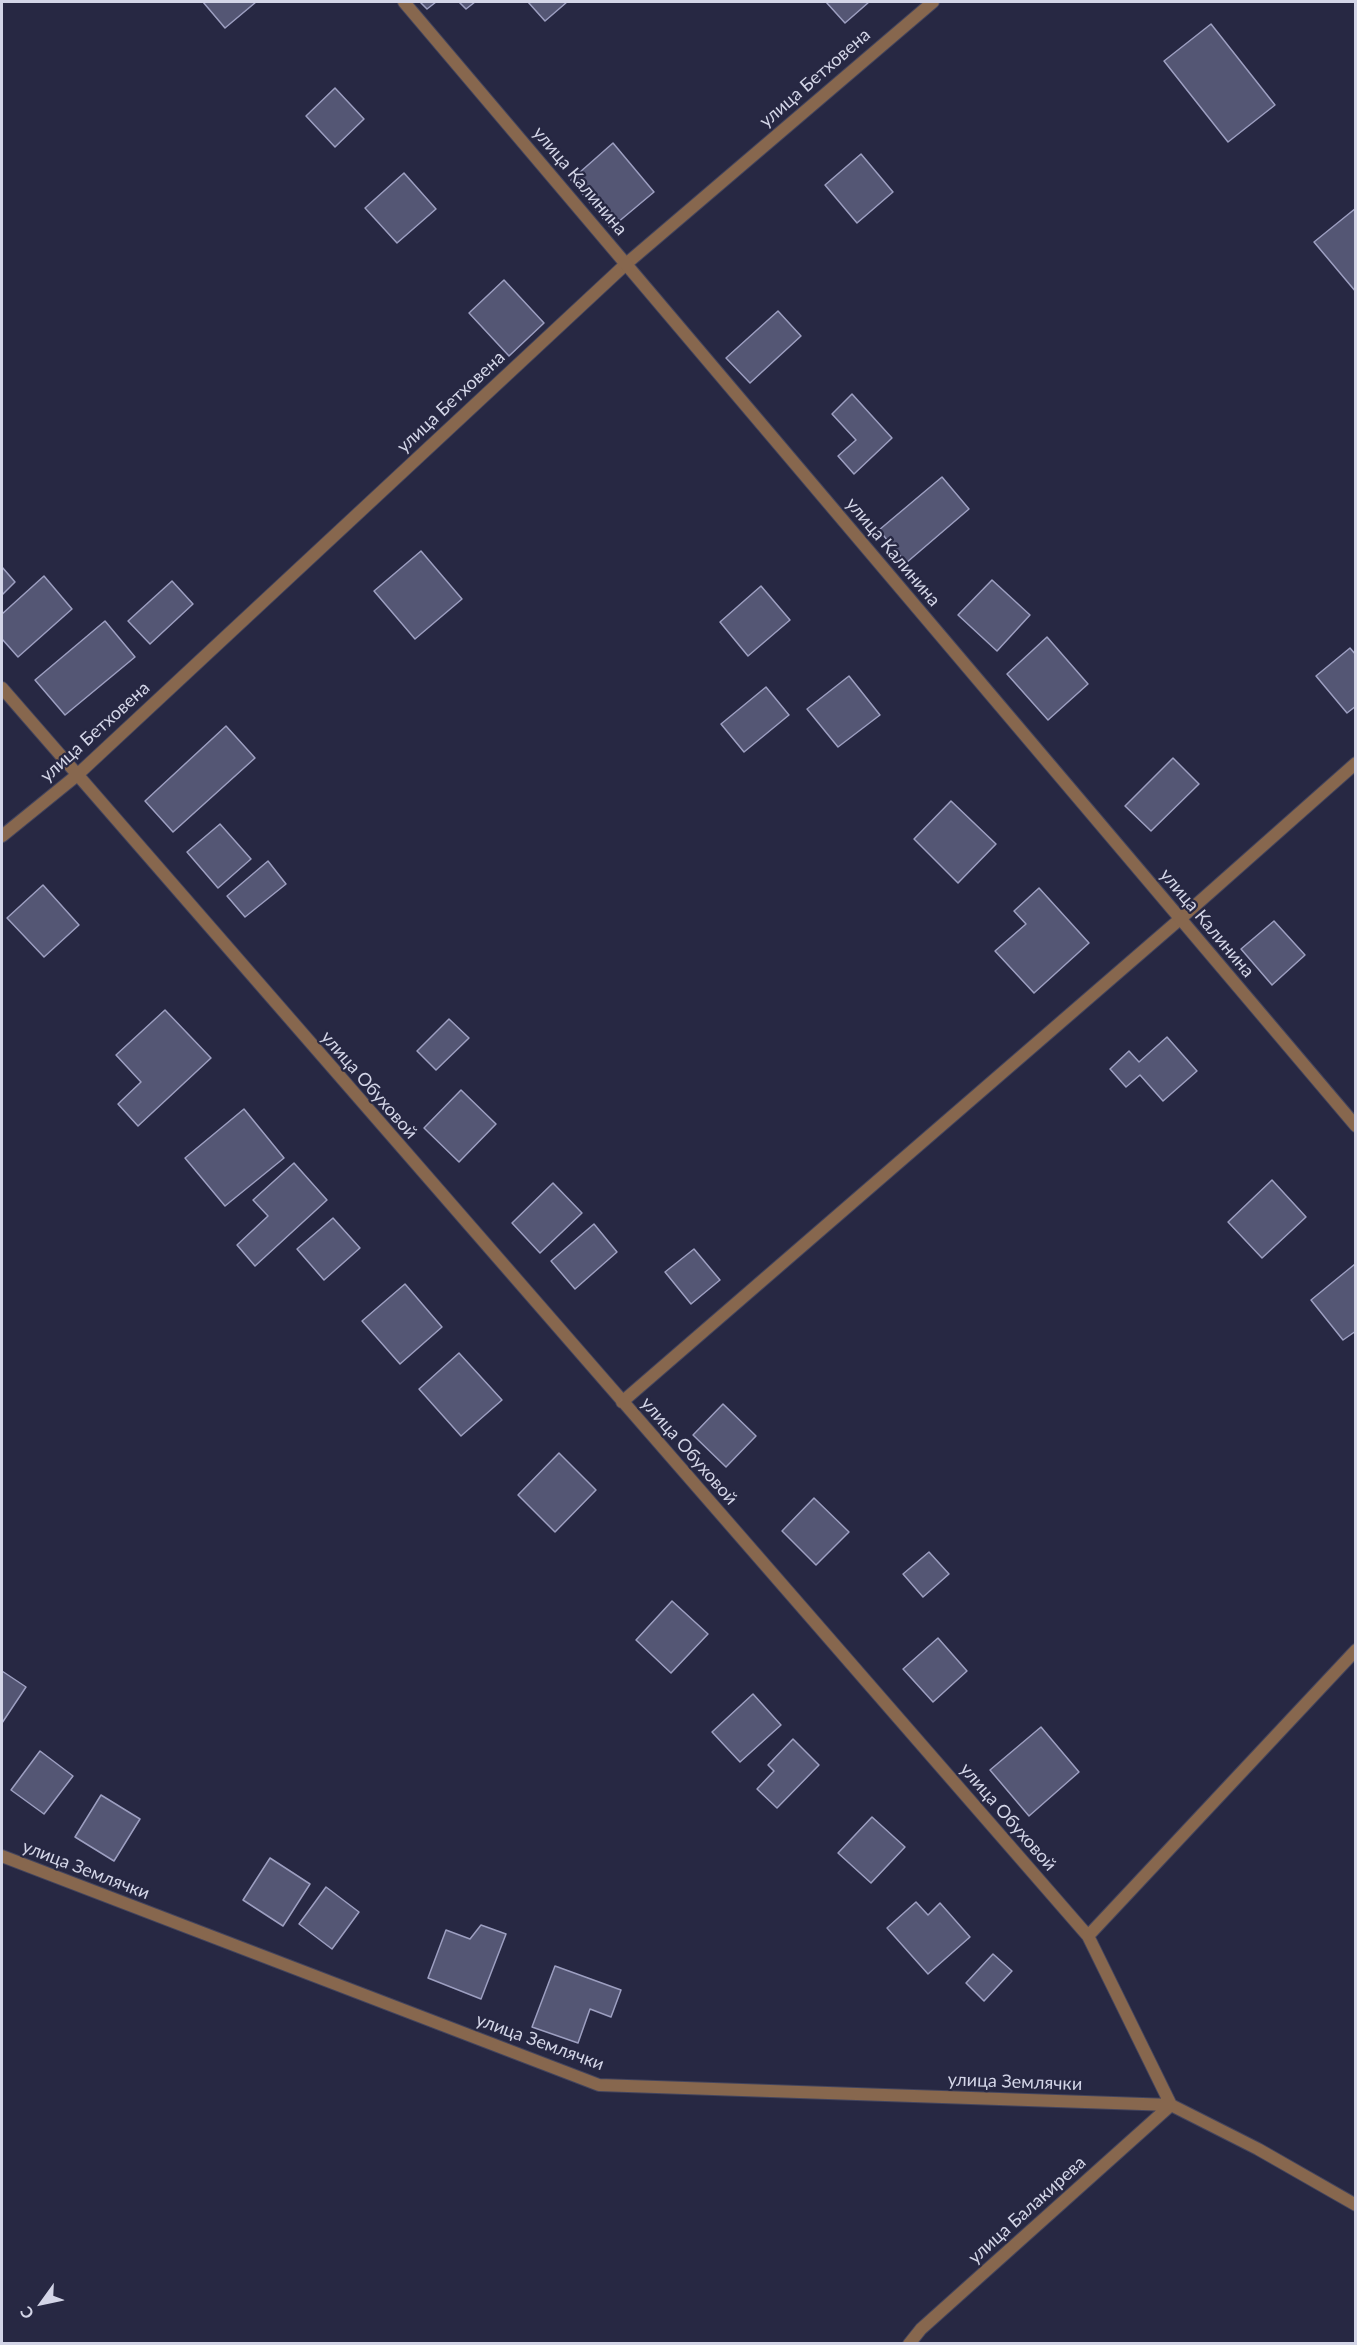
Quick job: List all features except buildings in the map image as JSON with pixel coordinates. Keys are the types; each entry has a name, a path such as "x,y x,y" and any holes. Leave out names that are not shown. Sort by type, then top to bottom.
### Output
{"street":[{"name":"улица Калинина","path":"404,2 1356,1126"},
{"name":"улица Бетховена","path":"2,836 76,776 626,264 933,2"},
{"name":"улица Обуховой","path":"2,688 76,776 1088,1936 1171,2105"},
{"path":"622,1402 1180,919 1356,763"},
{"path":"1088,1936 1356,1650"},
{"name":"улица Землячки","path":"2,1856 599,2085 1171,2105"},
{"path":"1171,2105 1258,2149 1356,2205"},
{"name":"улица Балакирева","path":"909,2343 921,2328 1171,2105"}]}
